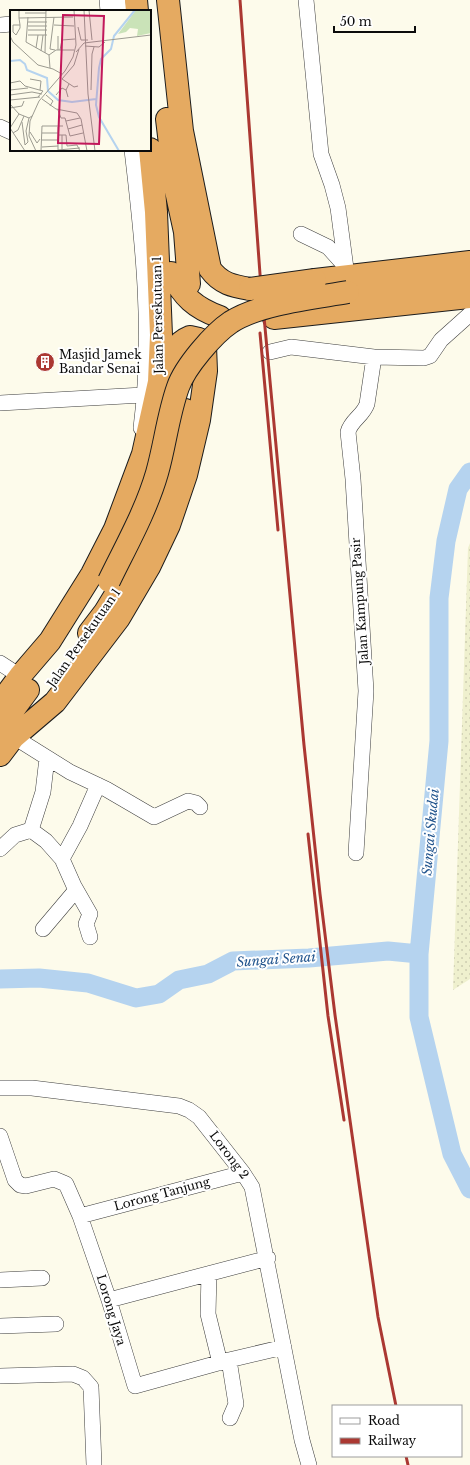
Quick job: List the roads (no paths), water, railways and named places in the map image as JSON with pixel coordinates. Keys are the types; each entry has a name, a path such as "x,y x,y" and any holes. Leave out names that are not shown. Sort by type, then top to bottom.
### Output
{"highway":[{"path":"136,0 137,10"},
{"path":"154,0 168,139 175,186 185,232 189,284"},
{"path":"168,0 182,131 210,269 217,278 228,285 250,289 315,280 347,278 470,277"},
{"name":"Jalan Persekutuan 1","path":"0,703 20,676 50,641 92,574 115,529 143,454 151,388 161,336 156,212 150,151"},
{"path":"156,212 170,269 178,287 190,301 204,311 220,317 274,318 470,297"},
{"path":"7,733 109,581 138,523 157,473 178,386 201,352 216,335 231,322 254,312 301,300 347,278 470,262"},
{"path":"198,373 222,343 243,327 274,318"},
{"path":"151,388 176,347 183,340 190,337 199,339 205,346 198,373"},
{"name":"Jalan Persekutuan 1","path":"0,755 7,733 105,612 138,558 166,486 198,373"}],"street":[{"path":"107,0 108,10"},
{"path":"306,0 320,154 332,185 338,208 347,278"},
{"path":"0,25 10,24"},
{"path":"0,127 10,132"},
{"path":"0,403 151,388 146,354 145,267 132,151"},
{"path":"301,234 328,247 347,278"},
{"path":"270,352 291,347 374,357 430,356 441,340 470,314"},
{"name":"Jalan Kampung Pasir","path":"356,853 366,691 353,479 348,432 349,425 365,411 374,357"},
{"path":"0,663 20,676"},
{"path":"7,733 70,772 98,785 154,817 188,801 196,803 200,807"},
{"path":"31,830 43,792 47,758"},
{"path":"62,859 80,826 98,785"},
{"path":"0,849 15,835 31,830"},
{"path":"31,830 46,841 62,859 76,890 90,914 86,924 90,937"},
{"path":"43,929 76,890"},
{"name":"Lorong 2","path":"0,1088 32,1088 179,1106 198,1116 244,1173 252,1187 268,1258 302,1440 309,1465"},
{"name":"Lorong Jaya","path":"0,1136 16,1180 20,1185 26,1186 54,1179 66,1184 80,1216 109,1300 135,1386 224,1361 284,1347"},
{"name":"Lorong Tanjung","path":"80,1216 244,1173"},
{"path":"109,1300 268,1258"},
{"path":"209,1274 208,1314 224,1361 236,1404 230,1418"},
{"path":"0,1280 42,1278"},
{"path":"0,1326 56,1324"},
{"path":"0,1376 73,1374 83,1378 91,1387 94,1465"}],"waterway":[{"name":"Sungai Skudai","path":"470,472 458,489 446,541 439,598 439,741 419,954 419,1017 452,1154 470,1189"},
{"name":"Sungai Senai","path":"0,979 39,978 88,983 136,998 159,994 179,980 208,974 233,961 309,958 388,951 419,954"}],"railway":[{"path":"240,0 260,274 304,745 320,894 335,1015 378,1317 396,1405"},
{"path":"260,333 278,530"},
{"path":"308,834 328,1016 344,1120"},
{"path":"406,1457 408,1465"}],"place":[{"name":"Masjid Jamek Bandar Senai","path":"45,362"}]}
